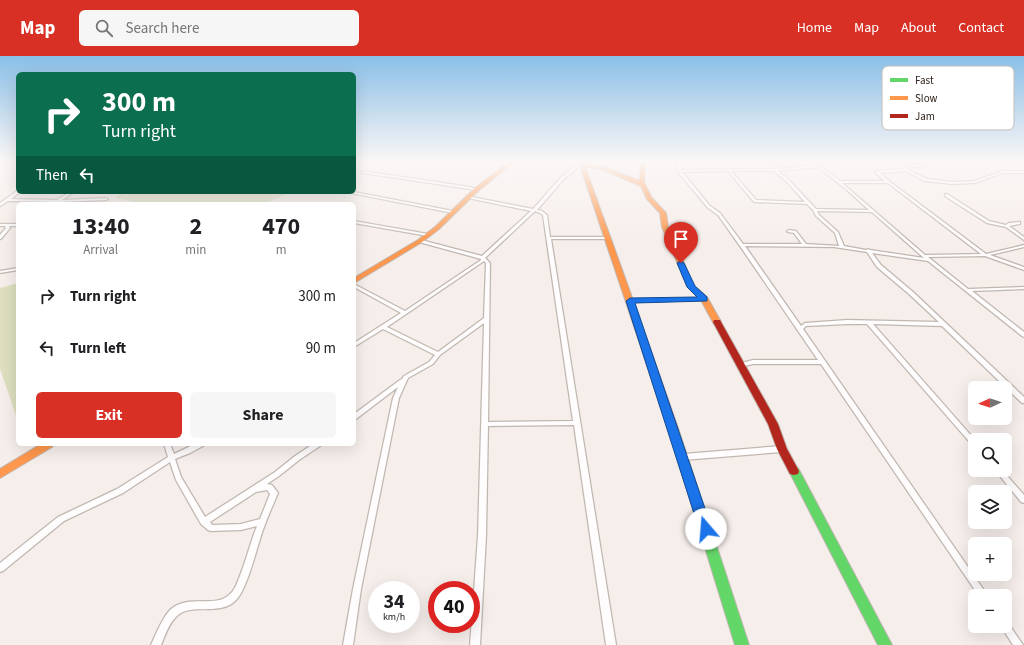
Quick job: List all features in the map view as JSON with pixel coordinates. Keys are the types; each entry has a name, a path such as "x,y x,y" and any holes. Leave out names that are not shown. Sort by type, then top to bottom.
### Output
{"street":[{"path":"356,344 405,313 483,260 483,258 534,210 552,189"},
{"path":"590,189 683,457 742,645"},
{"path":"646,189 649,198 663,213 665,227 691,287 704,299 773,424 782,449 885,645"},
{"path":"694,189 709,207 719,214 742,246 979,589"},
{"path":"745,189 755,201 808,203"},
{"path":"794,189 815,210 817,215 837,232 842,247"},
{"path":"849,189 928,260 1024,335"},
{"path":"899,189 985,255 1024,269"},
{"path":"356,280 420,241 476,190"},
{"path":"0,206 16,193"},
{"path":"356,193 453,212"},
{"path":"57,202 69,194"},
{"path":"946,195 988,222 1007,226 1024,239"},
{"path":"468,197 534,210 541,212 544,215 611,645"},
{"path":"7,200 57,202 106,200"},
{"path":"815,210 873,211"},
{"path":"356,222 428,235"},
{"path":"1007,226 1009,224 1019,223"},
{"path":"0,225 16,224"},
{"path":"0,238 8,228 7,225"},
{"path":"789,231 795,232 805,245"},
{"path":"548,238 607,238"},
{"path":"420,241 483,258 488,262 482,536 475,645"},
{"path":"742,246 805,245 842,247 928,260"},
{"path":"924,256 985,255 1024,246"},
{"path":"868,250 879,266 890,274 944,324 1024,401"},
{"path":"0,272 16,269"},
{"path":"356,286 405,313"},
{"path":"968,290 1024,288"},
{"path":"630,301 704,299"},
{"path":"356,416 405,379 431,363 438,354 486,319"},
{"path":"800,329 805,325 847,322 944,324"},
{"path":"869,323 968,436"},
{"path":"383,327 438,354"},
{"path":"740,365 753,362 822,362"},
{"path":"348,645 357,589 396,398 405,379"},
{"path":"386,394 396,398"},
{"path":"484,424 577,423"},
{"path":"0,474 46,446"},
{"path":"168,446 178,478 204,522 211,528 217,529 240,527 263,521"},
{"path":"0,568 62,519 120,492 171,458 188,452 198,446"},
{"path":"204,522 315,446"},
{"path":"683,457 782,449"},
{"path":"1004,477 1024,500"},
{"path":"156,645 176,609 190,606 223,605 235,597 274,493 269,486 254,489"},
{"path":"1010,633 1018,645"}],"green space":[{"path":"120,194 286,194 268,202 135,202 116,198"},
{"path":"16,284 16,415 0,369 0,288"}],"traffic: fast":[{"path":"674,431 742,645"},
{"path":"794,471 885,645"}],"traffic: slow":[{"path":"356,280 420,241 437,228 477,189"},
{"path":"591,189 635,317"},
{"path":"645,189 649,198 663,213 665,227 691,287 704,299 717,322"},
{"path":"0,474 46,446"}],"traffic: jam":[{"path":"635,317 674,431"},
{"path":"717,322 773,424 782,449 794,471"}],"route":[{"path":"681,263 691,287 704,299 630,301 706,529"}]}
